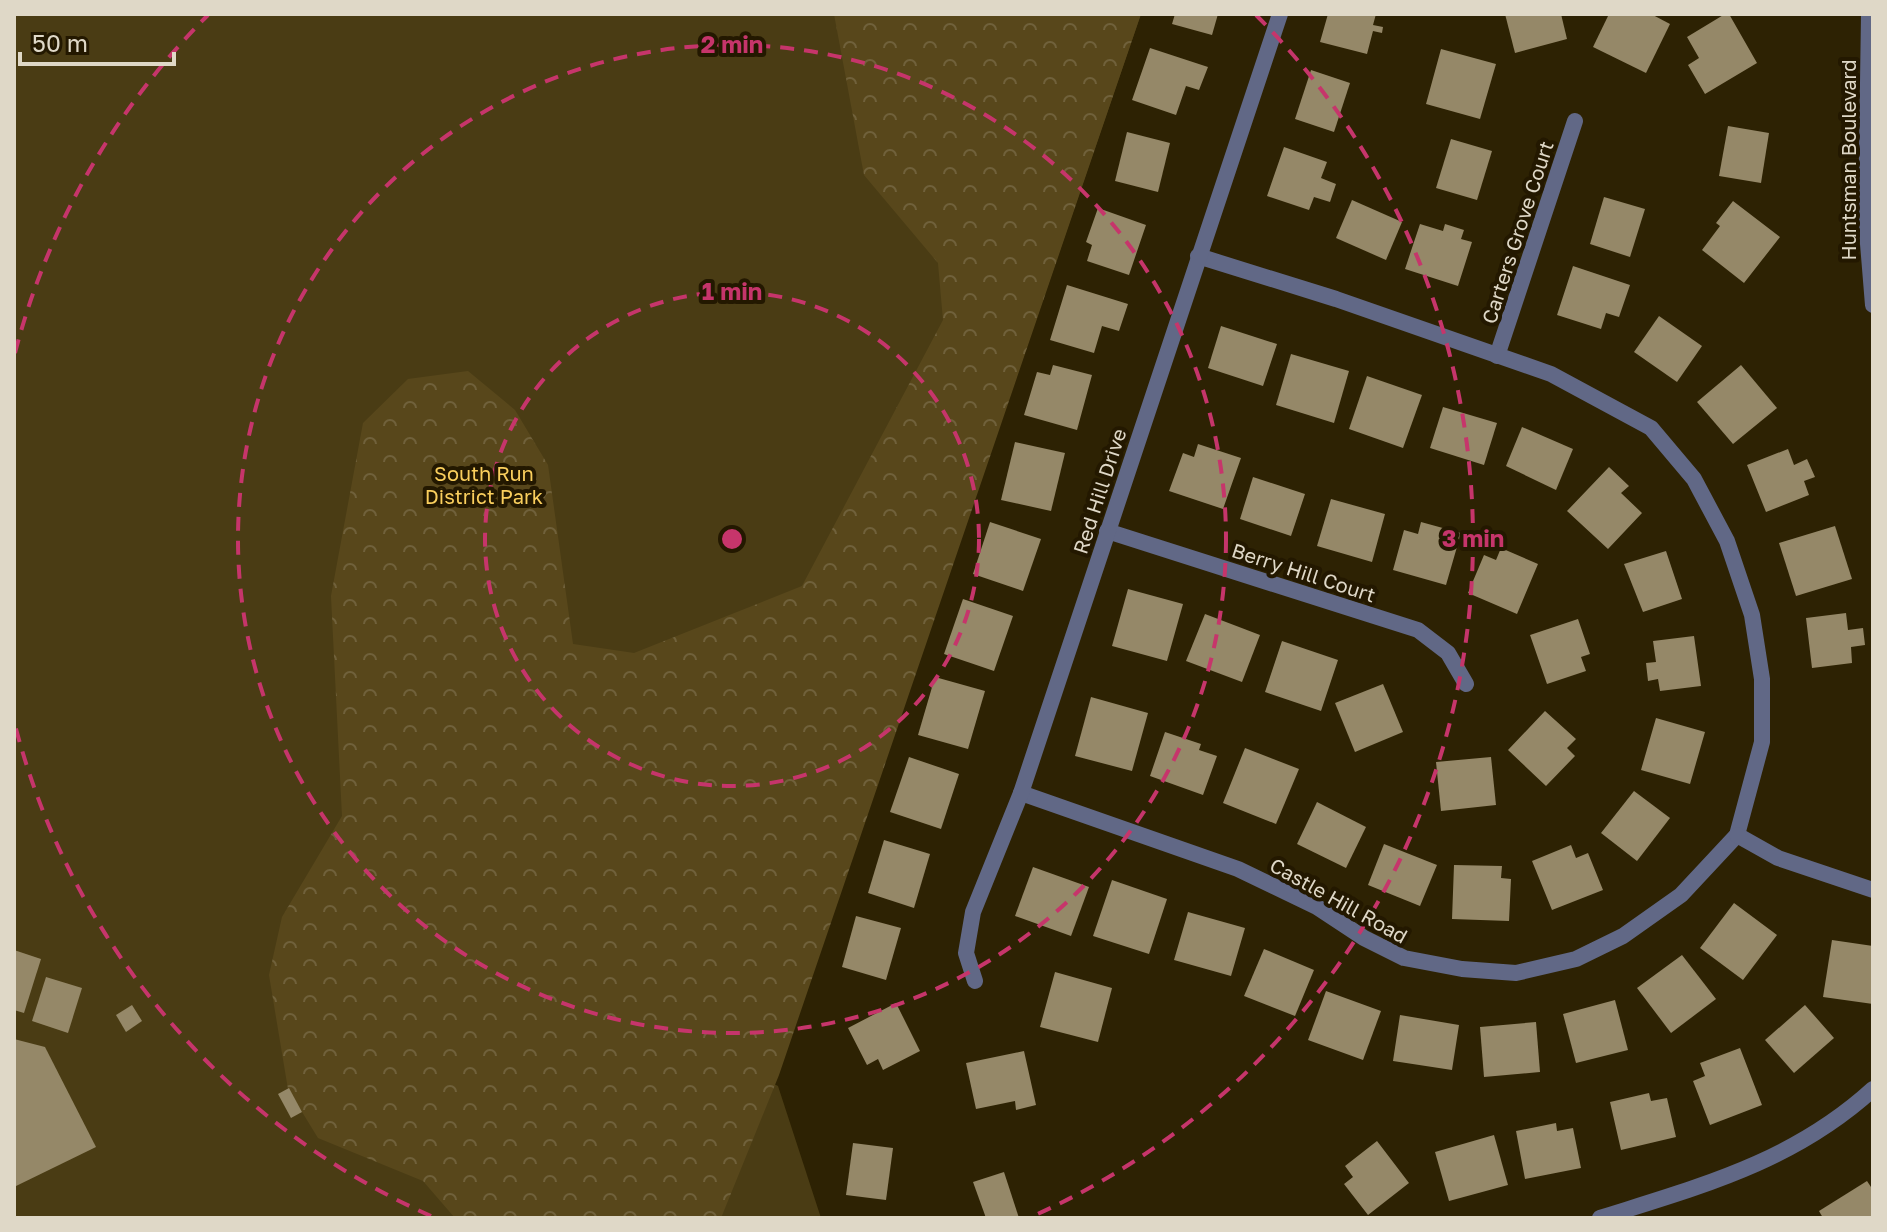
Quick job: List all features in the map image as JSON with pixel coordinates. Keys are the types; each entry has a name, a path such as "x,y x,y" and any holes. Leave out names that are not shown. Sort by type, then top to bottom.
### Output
{"street":[{"name":"Red Hill Drive","path":"975,981 966,953 973,912 1021,793 1280,14"},
{"name":"Huntsman Boulevard","path":"1869,14 1866,219 1873,305"},
{"name":"Carters Grove Court","path":"1497,356 1575,121"},
{"name":"Castle Hill Road","path":"1021,793 1238,869 1317,907 1364,938 1404,958 1462,969 1516,973 1576,959 1623,936 1681,895 1737,835 1762,742 1762,679 1752,615 1727,541 1694,479 1651,428 1551,374 1336,299 1198,256"},
{"name":"Berry Hill Court","path":"1107,531 1418,630 1448,653 1466,684"},
{"path":"1737,835 1778,858 1873,890"},
{"path":"1609,1217 1758,1165 1806,1141 1846,1114 1873,1089"}],"green space":[{"name":"South Run District Park","path":"14,14 1141,14 774,1084 778,1086 821,1218 14,1218"},
{"path":"834,14 1141,14 779,1075 721,1218 455,1218 423,1181 318,1138 288,1089 269,975 282,917 342,816 331,596 363,423 408,379 468,371 515,410 548,465 573,644 634,653 802,586 943,320 938,263 864,175"}],"building":[{"path":"1175,14 1218,14 1212,35 1172,24"},
{"path":"1328,14 1376,14 1373,25 1383,27 1382,33 1373,31 1367,54 1320,42"},
{"path":"1505,14 1561,14 1567,39 1515,53"},
{"path":"1609,14 1651,14 1670,24 1646,73 1593,47"},
{"path":"1729,14 1757,63 1705,94 1688,65 1699,58 1687,37"},
{"path":"1150,48 1208,67 1199,90 1186,86 1176,115 1132,100"},
{"path":"1441,49 1496,64 1480,119 1426,104"},
{"path":"1311,70 1350,83 1334,132 1295,119"},
{"path":"1728,126 1769,133 1761,183 1719,176"},
{"path":"1127,132 1170,143 1158,192 1115,181"},
{"path":"1451,139 1492,151 1477,200 1436,188"},
{"path":"1284,147 1327,162 1321,178 1336,184 1330,202 1314,197 1309,210 1267,196"},
{"path":"1604,197 1645,209 1630,257 1590,244"},
{"path":"1352,200 1402,222 1386,260 1336,238"},
{"path":"1733,201 1780,237 1744,283 1702,250 1720,226 1716,223"},
{"path":"1098,208 1146,225 1129,275 1087,261 1092,245 1086,242"},
{"path":"1420,224 1443,231 1445,224 1464,230 1461,239 1472,242 1458,286 1405,269"},
{"path":"1573,266 1630,285 1619,317 1606,313 1601,329 1557,315"},
{"path":"1067,285 1128,304 1119,331 1102,326 1094,353 1050,340"},
{"path":"1659,316 1702,346 1677,382 1634,352"},
{"path":"1221,326 1277,344 1263,386 1208,368"},
{"path":"1291,354 1349,371 1334,423 1276,405"},
{"path":"1053,365 1092,375 1077,430 1024,415 1037,372 1050,375"},
{"path":"1741,365 1777,408 1733,444 1697,402"},
{"path":"1367,376 1422,395 1403,448 1349,429"},
{"path":"1443,407 1497,423 1484,465 1430,448"},
{"path":"1522,427 1573,449 1556,490 1506,466"},
{"path":"1015,442 1065,453 1051,511 1001,500"},
{"path":"1198,444 1241,458 1223,509 1169,491 1183,453 1194,457"},
{"path":"1788,449 1794,465 1807,459 1815,477 1804,481 1809,495 1766,512 1747,465"},
{"path":"1609,467 1629,486 1621,493 1642,513 1608,549 1567,511"},
{"path":"1253,477 1305,494 1291,536 1240,519"},
{"path":"1331,499 1385,514 1372,562 1317,546"},
{"path":"990,522 1041,539 1023,591 973,574"},
{"path":"1421,522 1461,533 1446,585 1393,570 1404,530 1418,534"},
{"path":"1835,526 1852,579 1796,596 1779,543"},
{"path":"1501,548 1538,564 1517,614 1468,593 1484,555 1496,560"},
{"path":"1666,551 1682,599 1643,612 1624,564"},
{"path":"1128,589 1183,604 1167,661 1112,646"},
{"path":"963,599 1013,616 994,671 944,654"},
{"path":"1846,613 1848,630 1863,628 1865,645 1851,647 1852,663 1812,668 1806,618"},
{"path":"1205,614 1260,635 1242,682 1186,661"},
{"path":"1578,619 1590,654 1581,657 1586,671 1547,684 1530,635"},
{"path":"1694,636 1701,686 1660,691 1658,679 1648,681 1646,663 1656,662 1653,641"},
{"path":"1282,641 1338,660 1321,711 1265,692"},
{"path":"935,677 985,691 968,749 918,735"},
{"path":"1383,684 1403,732 1355,752 1335,703"},
{"path":"1091,697 1148,713 1132,771 1075,756"},
{"path":"1545,711 1576,739 1567,748 1575,756 1546,786 1508,750"},
{"path":"1656,718 1705,732 1690,784 1641,770"},
{"path":"1165,732 1201,744 1199,750 1217,756 1203,795 1150,776"},
{"path":"1245,748 1299,769 1276,824 1223,803"},
{"path":"909,757 959,774 941,829 890,812"},
{"path":"1491,757 1496,805 1441,811 1436,762"},
{"path":"1634,791 1670,818 1637,861 1601,833"},
{"path":"1317,802 1366,827 1346,868 1297,844"},
{"path":"884,840 930,854 914,908 868,893"},
{"path":"1384,844 1437,865 1420,906 1368,885"},
{"path":"1571,845 1576,858 1588,853 1603,890 1552,910 1532,861"},
{"path":"1454,865 1502,866 1501,878 1511,879 1509,921 1452,919"},
{"path":"1033,867 1089,887 1071,936 1015,916"},
{"path":"1112,880 1167,899 1149,954 1093,936"},
{"path":"1734,903 1777,935 1743,980 1700,948"},
{"path":"1188,912 1245,928 1231,976 1174,960"},
{"path":"856,916 901,928 886,980 842,967"},
{"path":"1832,940 1873,946 1873,1004 1823,997"},
{"path":"1264,949 1314,970 1295,1016 1244,996"},
{"path":"14,950 41,959 24,1013 14,1010"},
{"path":"1682,955 1716,999 1671,1033 1637,988"},
{"path":"1055,972 1112,988 1098,1042 1040,1027"},
{"path":"46,977 82,988 68,1033 32,1021"},
{"path":"1326,991 1381,1011 1363,1060 1308,1040"},
{"path":"1615,1000 1628,1050 1576,1063 1563,1014"},
{"path":"896,1003 920,1051 883,1070 878,1059 867,1065 848,1028"},
{"path":"132,1005 142,1021 126,1032 116,1015"},
{"path":"1805,1005 1834,1038 1794,1073 1765,1040"},
{"path":"1400,1015 1459,1025 1452,1070 1393,1061"},
{"path":"1536,1022 1540,1072 1484,1077 1480,1027"},
{"path":"14,1039 45,1047 96,1147 14,1187"},
{"path":"1740,1048 1762,1105 1710,1125 1693,1081 1705,1076 1700,1063"},
{"path":"1024,1051 1036,1105 1016,1110 1015,1101 976,1109 966,1063"},
{"path":"289,1088 302,1112 291,1118 278,1094"},
{"path":"1649,1093 1651,1101 1667,1098 1676,1137 1621,1150 1610,1102"},
{"path":"1556,1123 1557,1131 1573,1128 1581,1168 1525,1179 1516,1131"},
{"path":"1494,1135 1508,1185 1449,1201 1435,1152"},
{"path":"1377,1141 1409,1183 1368,1215 1344,1184 1353,1177 1345,1166"},
{"path":"853,1143 893,1148 886,1200 846,1195"},
{"path":"1004,1172 1019,1218 986,1218 973,1182"},
{"path":"1867,1181 1873,1190 1873,1216 1823,1218 1819,1211"}]}
